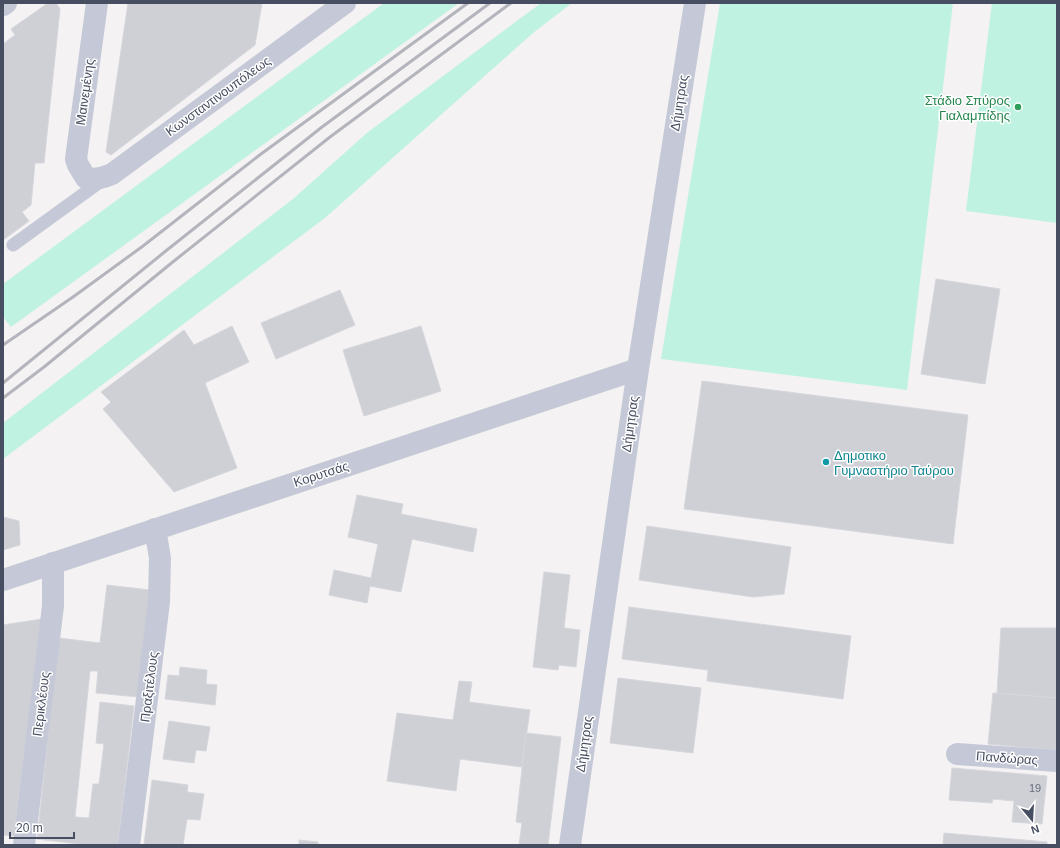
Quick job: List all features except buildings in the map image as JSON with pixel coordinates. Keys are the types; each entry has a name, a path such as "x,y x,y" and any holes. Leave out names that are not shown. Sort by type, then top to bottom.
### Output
{"street":[{"name":"Μαινεμένης","path":"86,178 76,159 97,3"},
{"name":"Κωνσταντινουπόλεως","path":"86,178 94,180 112,174 345,3"},
{"name":"Δήμητρας","path":"570,845 638,369 695,3"},
{"name":"Κορυτσάς","path":"3,580 638,369"},
{"name":"Πραξιτέλους","path":"129,845 159,602 160,558 155,529"},
{"name":"Περικλέους","path":"24,845 53,606 53,563"},
{"name":"Πανδώρας","path":"957,754 1057,761"}],"lane":[{"path":"13,245 112,174"}],"green space":[{"path":"384,3 459,3 11,327 3,317 3,284"},
{"path":"541,3 572,3 533,33 325,218 3,459 3,423 293,199 368,132"},
{"path":"720,3 953,3 907,390 661,359"},
{"name":"Στάδιο Σπύρος Γιαλαμπίδης","path":"992,3 1057,3 1057,223 966,211"}],"railway":[{"path":"3,345 73,297 143,246 261,154 468,3"},
{"path":"3,383 322,127 490,3"},
{"path":"3,398 44,367 330,137 511,3"}],"place":[{"name":"Στάδιο Σπύρος Γιαλαμπίδης","path":"1018,107"},
{"name":"Δημοτικο Γυμναστήριο Ταύρου","path":"826,462"}]}
